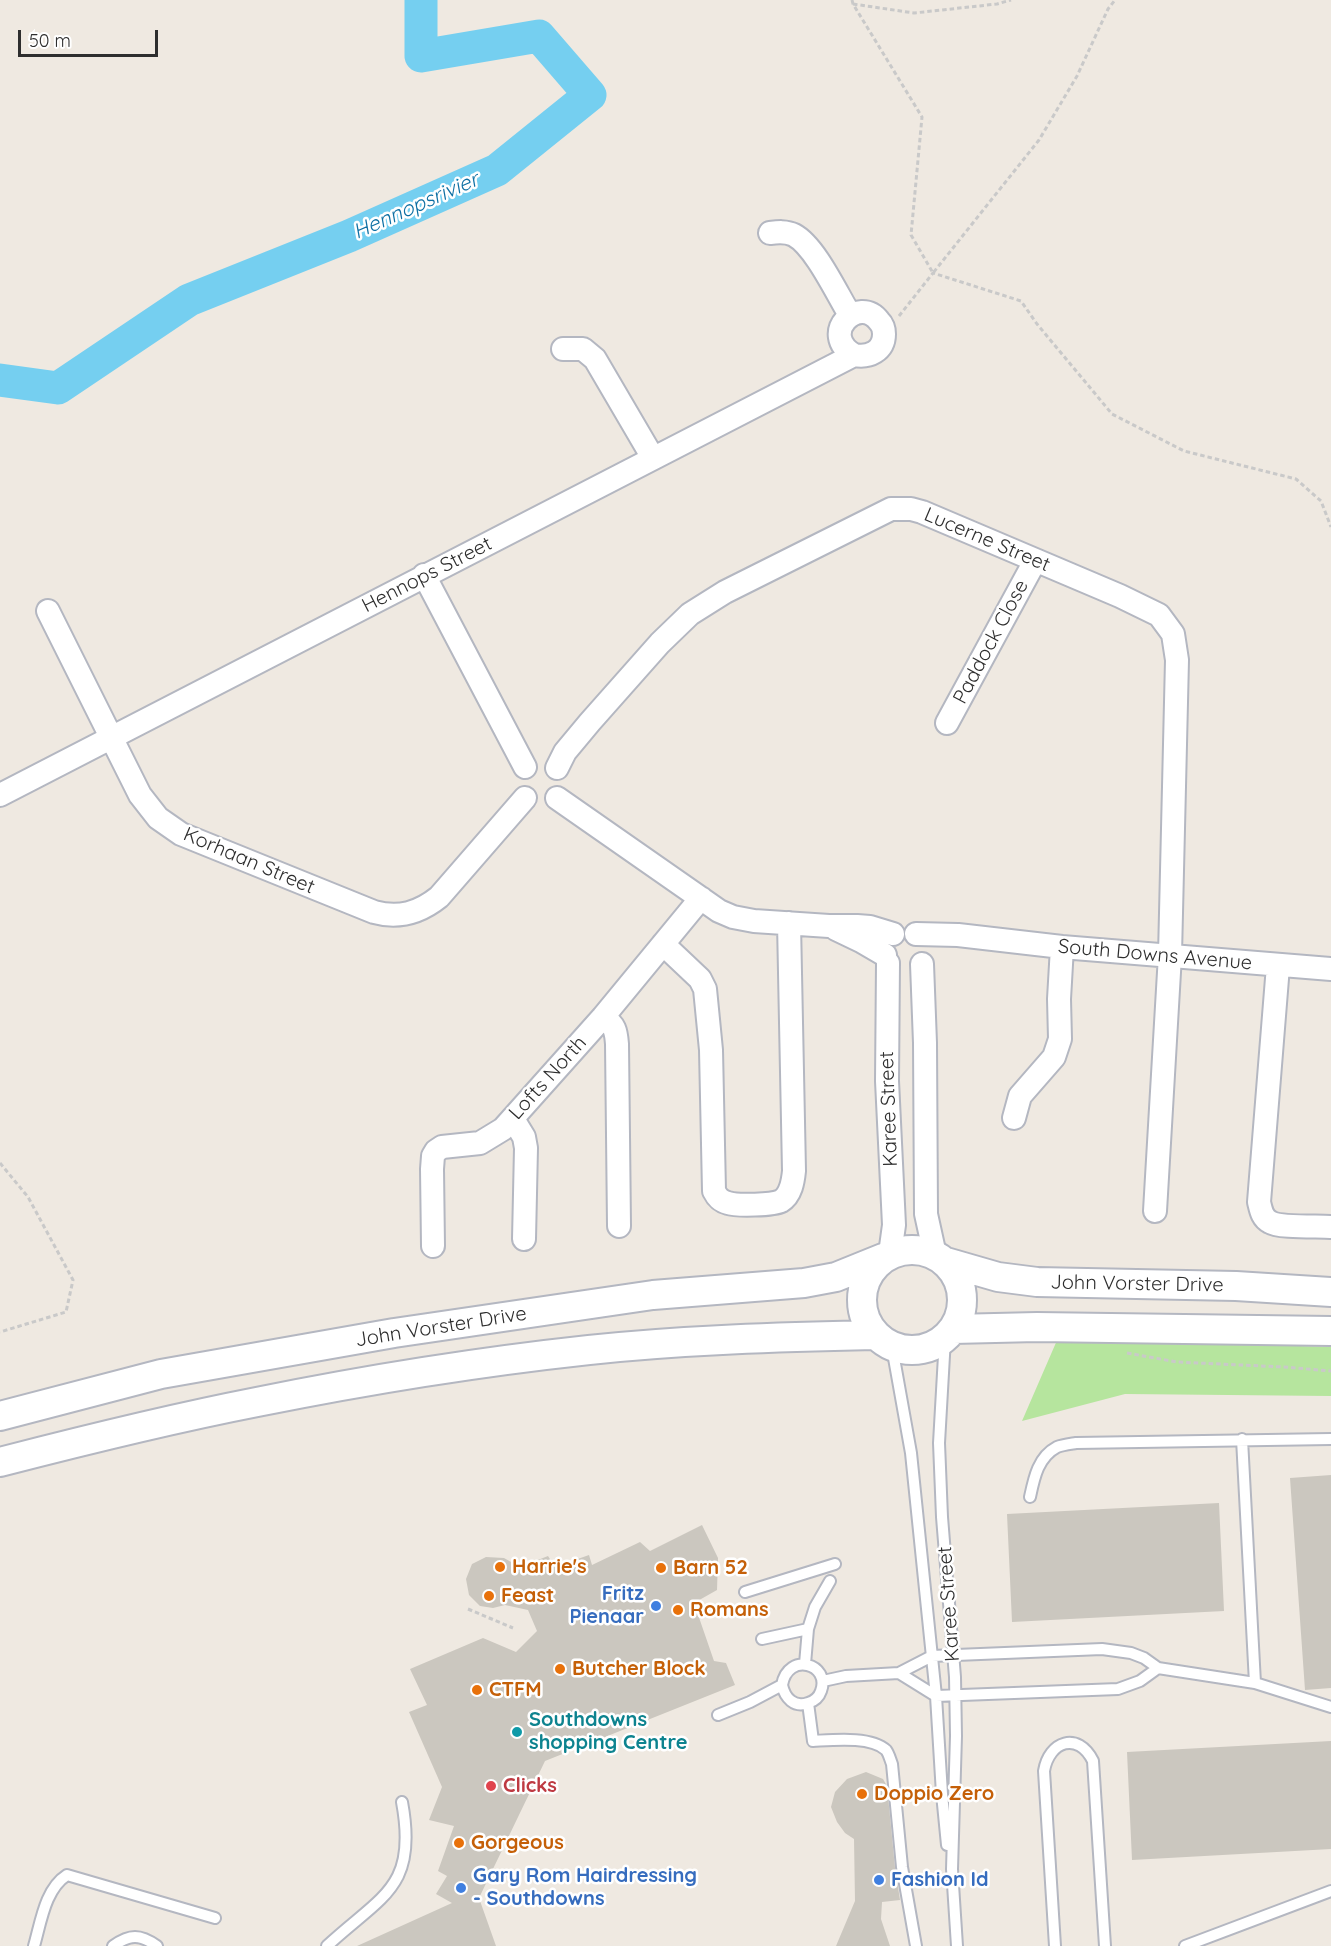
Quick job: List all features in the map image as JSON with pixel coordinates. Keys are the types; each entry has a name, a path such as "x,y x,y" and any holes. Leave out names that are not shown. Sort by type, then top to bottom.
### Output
{"street":[{"path":"770,233 787,232 803,241 813,253 849,315"},
{"path":"854,355 843,347 840,333 844,320 849,315 870,313 880,322 884,335"},
{"name":"Hennops Street","path":"0,795 854,355 868,356 874,353 883,342 884,335"},
{"path":"563,349 583,349 595,359 653,458"},
{"name":"Lucerne Street","path":"557,768 565,752 590,722 660,643 690,614 725,591 891,509 911,508 1159,615 1173,634 1177,660 1170,955 1155,1211"},
{"name":"Paddock Close","path":"947,723 1035,561"},
{"path":"424,575 525,767"},
{"name":"Korhaan Street","path":"48,611 145,802 158,818 175,830 345,901 382,914 402,915 427,907 439,897 525,798"},
{"path":"541,761 557,768 562,779 557,798 541,805 525,798 520,791 519,783 520,774 525,767 541,761"},
{"path":"557,798 719,911 733,917 829,926 870,927 914,947"},
{"name":"Lofts North","path":"433,1246 432,1169 433,1156 436,1151 442,1147 480,1143 492,1137 513,1119 603,1017 701,898"},
{"path":"663,944 700,979 705,989 711,1050 714,1191 718,1198 728,1204 774,1203 783,1200 788,1193 794,1171 789,923"},
{"path":"829,926 861,940 886,959"},
{"name":"South Downs Avenue","path":"886,959 891,967 901,972 913,971 914,947 957,943 979,938 1331,969"},
{"path":"886,959 886,944 914,947"},
{"name":"Karee Street","path":"914,947 925,1081 926,1214 940,1258"},
{"path":"1014,1118 1020,1096 1054,1057 1060,1039 1059,999 1062,947"},
{"name":"Karee Street","path":"886,959 887,1081 894,1225 887,1256"},
{"path":"1278,966 1259,1202 1262,1215 1269,1222 1331,1227"},
{"path":"603,1017 616,1029 619,1226"},
{"path":"887,1081 925,1081"},
{"path":"513,1119 525,1137 524,1239"},
{"path":"0,1462 256,1402 397,1376 589,1350 733,1338 883,1341 910,1351 929,1348 949,1334 961,1312 962,1294 957,1276 940,1258 921,1250 905,1250 887,1256 871,1270 863,1286 861,1303 865,1320 883,1341"},
{"name":"John Vorster Drive","path":"0,1416 161,1374 394,1332 653,1295 804,1283 836,1277 887,1256"},
{"name":"John Vorster Drive","path":"940,1258 998,1277 1037,1282 1236,1286 1331,1292"},
{"path":"949,1334 1037,1327 1331,1331"}],"lane":[{"name":"Karee Street","path":"949,1334 939,1443 955,1696 952,1869"},
{"name":"Karee Street","path":"883,1341 911,1453 936,1696 944,1816 952,1869 957,1946"},
{"path":"1242,1439 1255,1683"},
{"path":"1030,1497 1042,1460 1057,1447 1076,1443 1331,1439"},
{"path":"745,1592 836,1564"},
{"path":"805,1664 808,1629 815,1607 830,1581"},
{"path":"762,1639 808,1629"},
{"path":"823,1681 846,1676 899,1673 932,1656 1102,1649 1131,1653 1144,1658 1158,1668 1255,1683 1331,1707"},
{"path":"805,1664 818,1671 823,1681 819,1697 808,1703 798,1704 790,1701 783,1691 782,1684 789,1669 805,1664"},
{"path":"899,1673 936,1696 955,1696 1118,1689 1140,1681 1158,1668"},
{"path":"718,1715 750,1702 782,1684"},
{"path":"808,1703 813,1741 867,1741 888,1752 892,1764 902,1867 916,1946"},
{"path":"1055,1946 1044,1771 1046,1759 1052,1750 1065,1743 1076,1743 1088,1750 1093,1761 1105,1946"},
{"path":"327,1946 385,1897 396,1882 404,1860 406,1844 402,1802"},
{"path":"34,1946 51,1891 57,1881 67,1875 215,1918"},
{"path":"1185,1946 1331,1891"},
{"path":"113,1946 124,1938 135,1936 147,1939 157,1946"}],"path":[{"path":"853,2 914,14 997,4 1011,0"},
{"path":"884,335 1039,140 1077,76 1108,9 1115,0"},
{"path":"853,2 922,117 911,235 933,273 1021,301 1037,324 1112,414 1184,452 1296,479 1321,501 1331,528"},
{"path":"0,1163 28,1197 73,1280 66,1312 0,1332"},
{"path":"1121,1352 1177,1362 1331,1371"},
{"path":"468,1609 513,1628"}],"green space":[{"path":"1058,1338 1331,1347 1331,1396 1125,1394 1022,1421"}],"building":[{"path":"1331,1475 1331,1688 1305,1690 1290,1478"},
{"path":"1219,1503 1224,1611 1012,1622 1007,1514"},
{"name":"Southdowns shopping Centre","path":"702,1525 718,1558 717,1590 694,1603 714,1661 726,1663 735,1685 545,1761 479,1898 496,1946 357,1946 452,1903 436,1894 447,1876 438,1871 454,1826 429,1820 442,1787 409,1712 427,1705 410,1669 483,1638 516,1652 537,1631 528,1610 505,1605 493,1608 480,1606 469,1595 466,1579 472,1564 486,1557 504,1558 520,1567 548,1556 555,1567 589,1555 592,1565 640,1542 650,1551"},
{"path":"1331,1741 1331,1849 1132,1860 1127,1752"},
{"path":"866,1772 883,1779 887,1786 900,1900 882,1902 881,1919 890,1946 836,1946 855,1901 854,1839 845,1833 837,1822 831,1807 835,1792 847,1779"}],"waterway":[{"name":"Hennopsrivier","path":"0,380 58,388 189,300 349,236 497,170 590,95 539,36 421,56 421,0"}],"place":[{"name":"Harrie's","path":"500,1567"},
{"name":"Barn 52","path":"661,1568"},
{"name":"Feast","path":"489,1596"},
{"name":"Fritz Pienaar","path":"656,1606"},
{"name":"Romans","path":"678,1610"},
{"name":"Butcher Block","path":"560,1669"},
{"name":"CTFM","path":"477,1690"},
{"name":"Southdowns shopping Centre","path":"517,1732"},
{"name":"Clicks","path":"491,1786"},
{"name":"Doppio Zero","path":"862,1794"},
{"name":"Gorgeous","path":"459,1843"},
{"name":"Fashion Id","path":"879,1880"},
{"name":"Gary Rom Hairdressing - Southdowns","path":"461,1888"}]}
